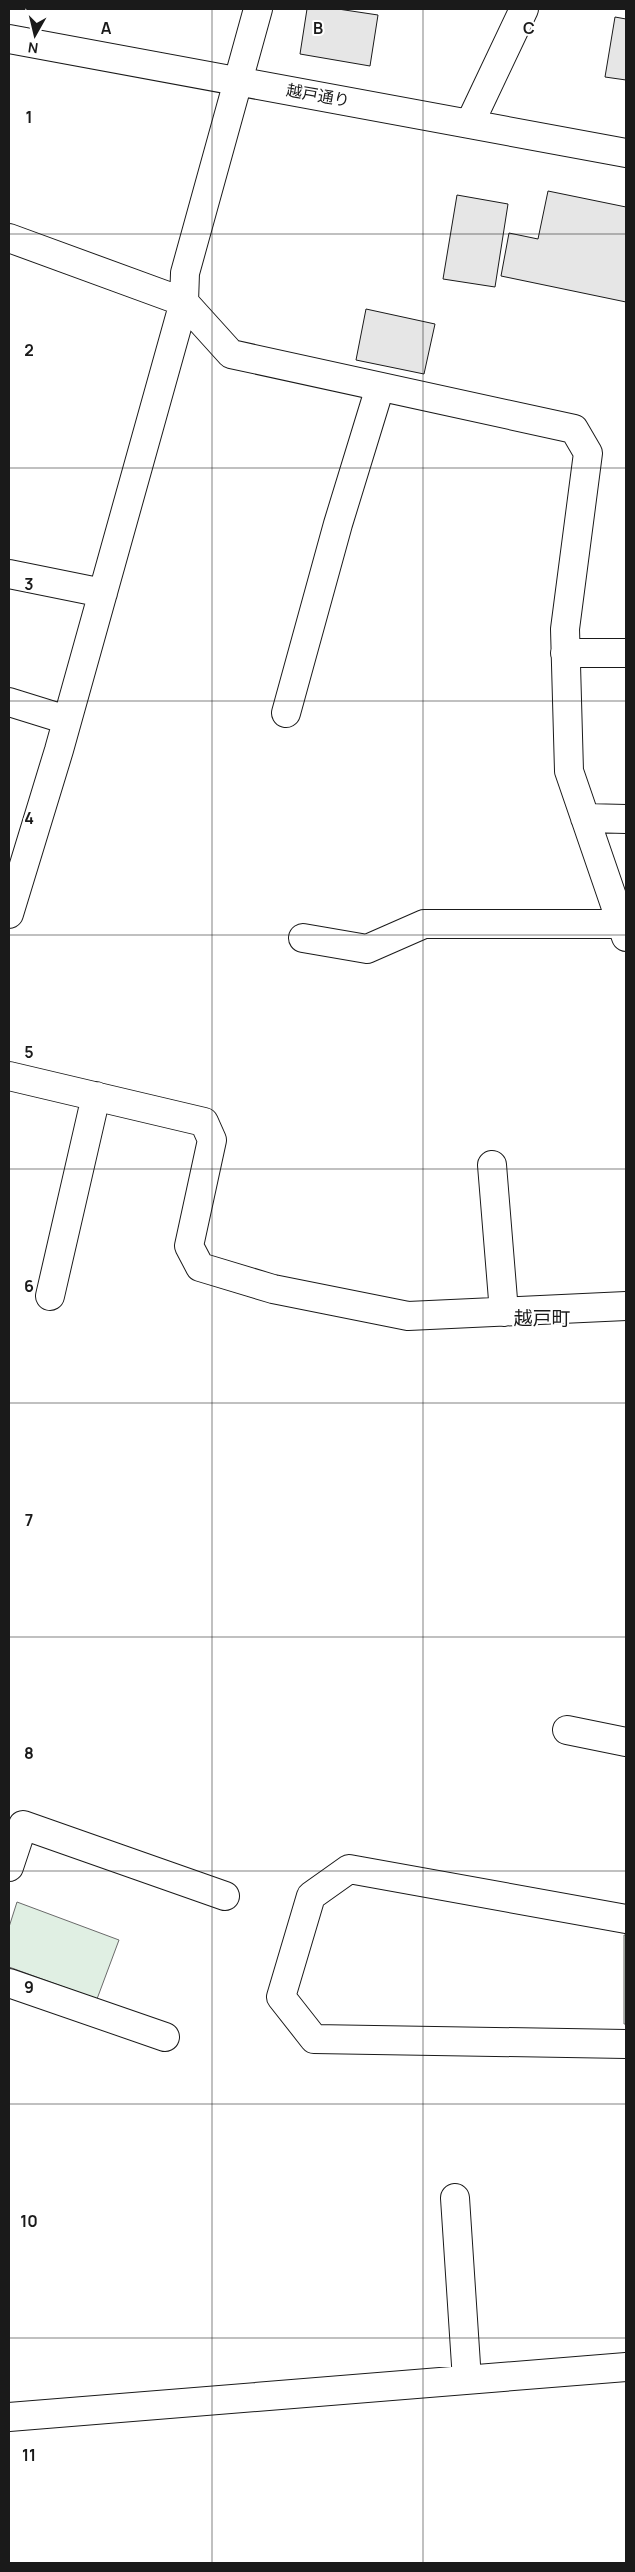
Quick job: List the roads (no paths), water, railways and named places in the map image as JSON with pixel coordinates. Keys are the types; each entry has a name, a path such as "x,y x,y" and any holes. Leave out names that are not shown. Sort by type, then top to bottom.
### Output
{"street":[{"path":"9,914 67,720 184,302 185,273 258,9"},
{"path":"470,122 524,9"},
{"name":"越戸通り","path":"9,39 470,122 626,153"},
{"path":"9,238 184,302 231,354 574,429 588,453 565,629 569,771 624,930 424,924 367,949 303,938"},
{"path":"286,713 338,524 380,387"},
{"path":"9,574 103,593"},
{"path":"565,653 626,653"},
{"path":"9,702 67,720"},
{"path":"585,818 626,819"},
{"path":"9,1076 204,1122 212,1140 189,1246 200,1267 273,1289 408,1316 626,1306"},
{"path":"50,1296 96,1096"},
{"path":"492,1165 504,1312"},
{"path":"567,1730 626,1742"},
{"path":"9,1866 23,1825 225,1896"},
{"path":"626,1919 348,1868 311,1896 281,1996 314,2039 626,2044"},
{"path":"9,1983 165,2036"},
{"path":"455,2198 467,2380"},
{"path":"9,2417 626,2367"}],"district":[{"name":"越戸町","path":"542,1318"}]}
